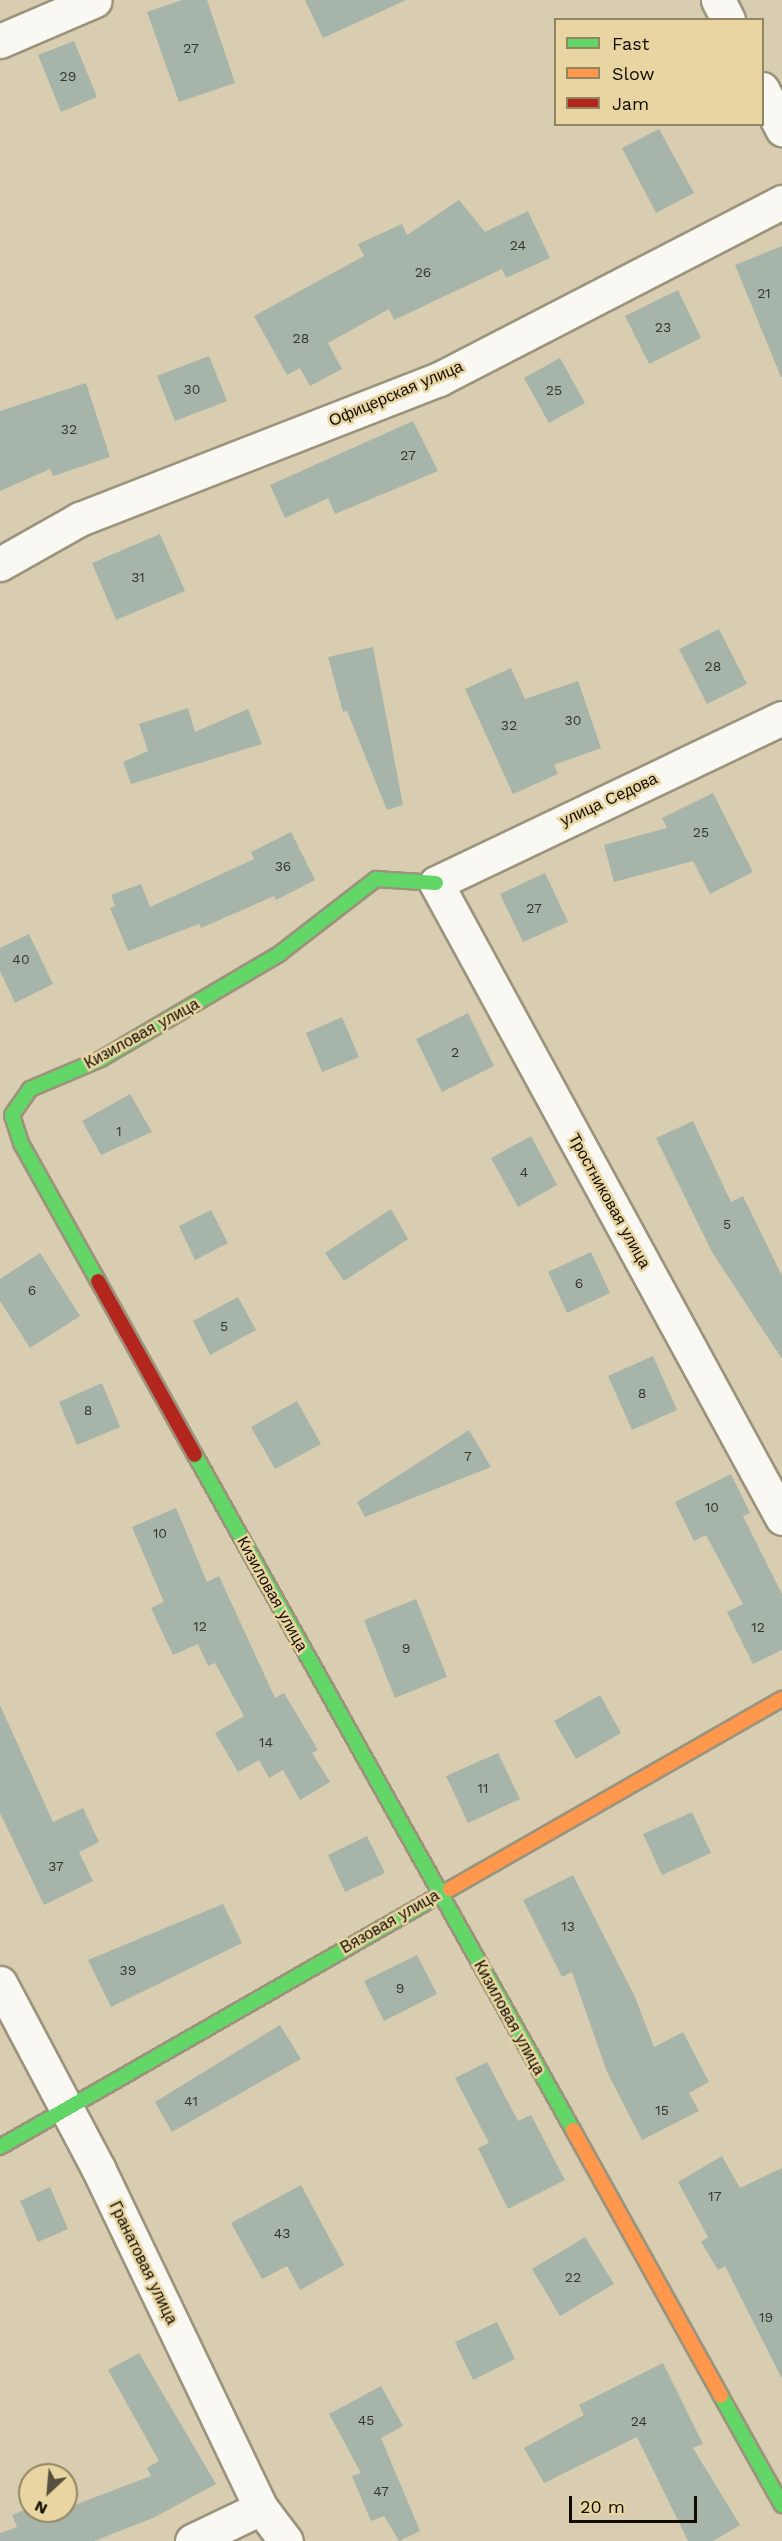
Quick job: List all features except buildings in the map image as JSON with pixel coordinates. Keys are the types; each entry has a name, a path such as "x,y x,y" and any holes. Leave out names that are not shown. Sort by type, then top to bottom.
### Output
{"street":[{"path":"0,41 95,0"},
{"path":"718,0 727,18"},
{"path":"764,93 782,129"},
{"name":"Офицерская улица","path":"0,564 80,519 439,379 782,202"},
{"name":"улица Седова","path":"436,883 782,718"},
{"name":"Кизиловая улица","path":"436,883 376,879 279,954 101,1059 30,1089 12,1115 21,1143 782,2505"},
{"name":"Тростниковая улица","path":"436,883 782,1518"},
{"name":"Вязовая улица","path":"0,2147 782,1698"},
{"name":"Гранатовая улица","path":"0,1983 67,2110 261,2508 286,2541"},
{"path":"192,2541 261,2508"}],"traffic: fast":[{"path":"98,1281 21,1143 12,1115 30,1089 101,1059 279,954 376,879 436,883"},
{"path":"195,1455 573,2130"},
{"path":"0,2147 450,1889"},
{"path":"721,2396 782,2505"}],"traffic: slow":[{"path":"450,1889 782,1699"},
{"path":"573,2130 721,2396"}],"traffic: jam":[{"path":"98,1281 195,1455"}]}
